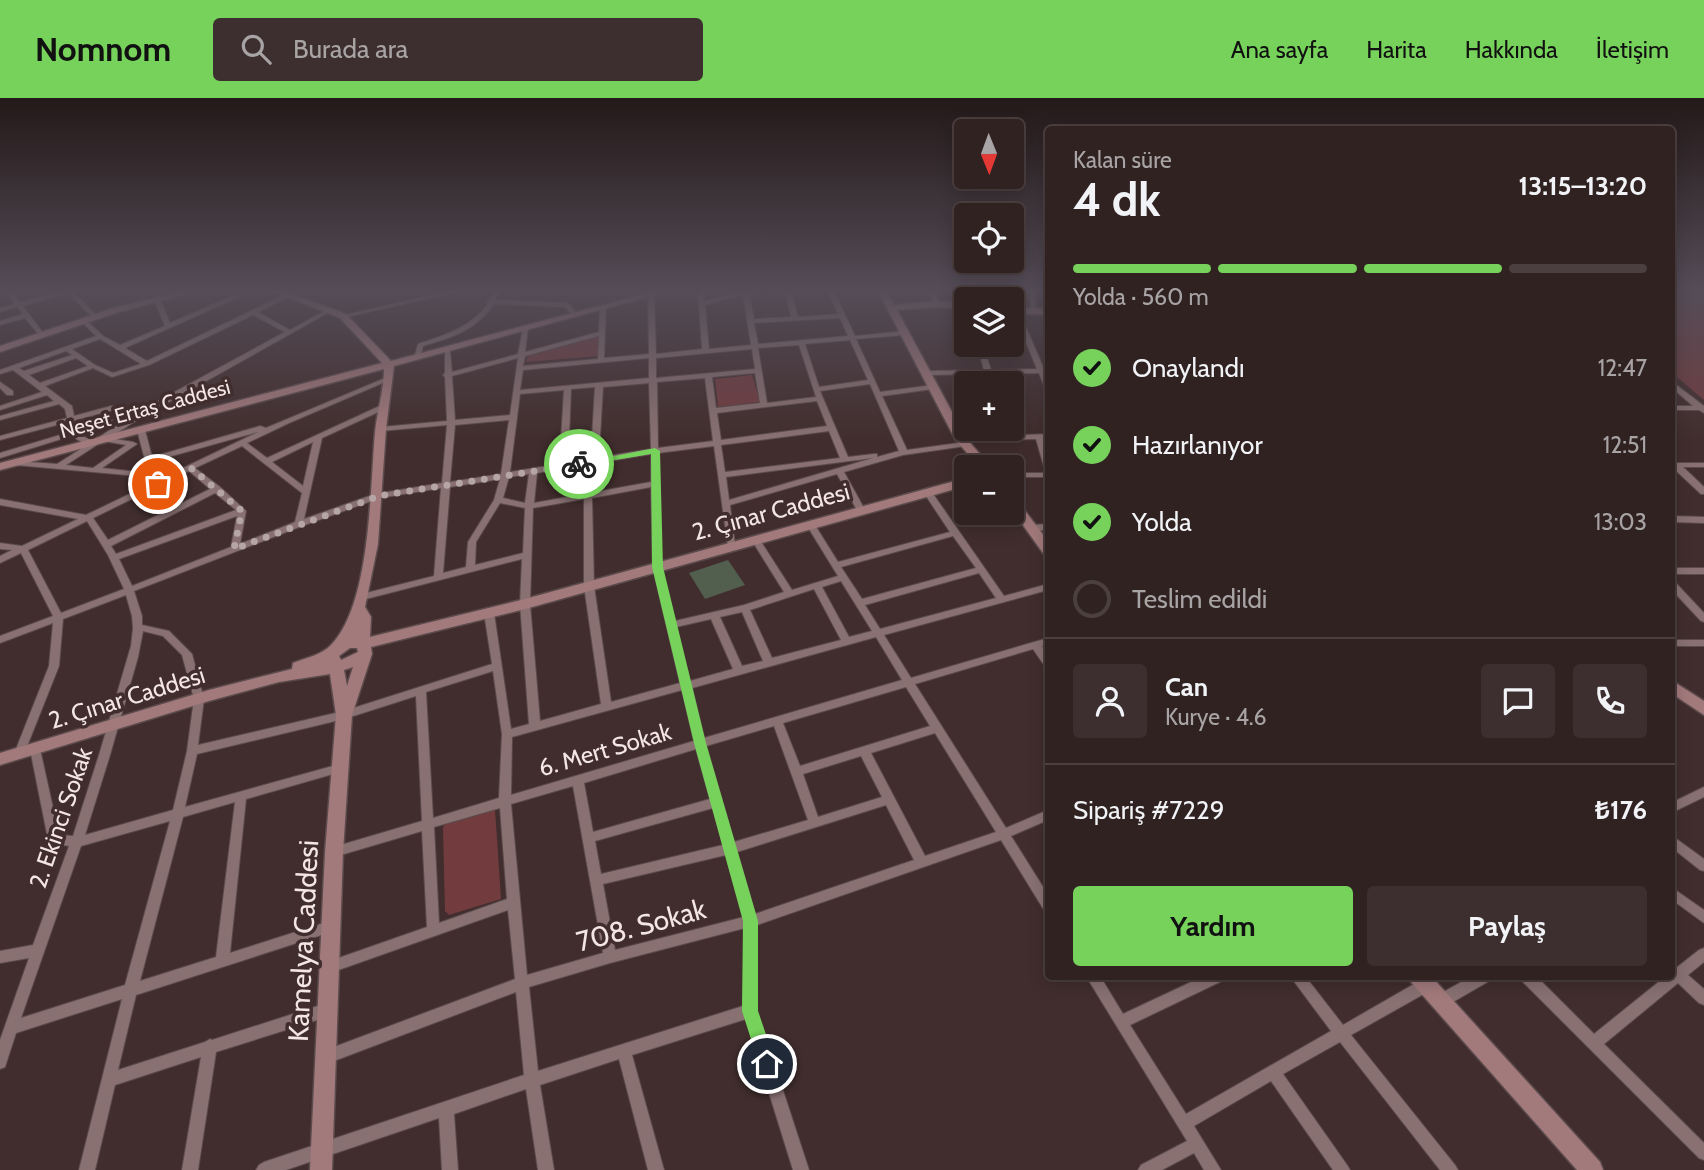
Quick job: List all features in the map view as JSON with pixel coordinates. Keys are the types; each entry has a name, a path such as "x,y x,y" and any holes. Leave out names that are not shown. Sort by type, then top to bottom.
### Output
{"main road":[{"path":"0,349 22,341"},
{"path":"344,715 336,657 361,603 379,496 381,429 390,378 389,365 366,341"},
{"name":"Neşet Ertaş Caddesi","path":"0,467 480,341"},
{"path":"909,341 954,424"},
{"path":"964,441 975,455"},
{"name":"2. Çınar Caddesi","path":"362,651 427,630 954,485"},
{"path":"1024,518 1045,546"},
{"path":"344,715 362,651 364,617 361,603"},
{"path":"336,657 352,642 362,651"},
{"path":"336,657 347,666 362,651"},
{"name":"2. Çınar Caddesi","path":"0,760 336,657"},
{"path":"1675,688 1704,709"},
{"name":"Kamelya Caddesi","path":"321,1161 333,926 334,852 344,715"},
{"path":"1422,981 1592,1170"}],"street":[{"path":"0,372 90,341"},
{"path":"108,341 147,364"},
{"path":"120,348 135,341"},
{"path":"67,349 112,375 147,364 194,341"},
{"path":"58,467 139,415 273,341"},
{"path":"417,358 420,345 432,341"},
{"path":"470,569 472,542 498,500 505,476 524,341"},
{"path":"447,374 575,341"},
{"path":"601,360 602,341"},
{"path":"653,341 657,567 700,743 751,921 750,1011 801,1170"},
{"path":"705,341 706,351"},
{"path":"754,341 764,405"},
{"path":"520,368 813,341"},
{"path":"853,341 904,452"},
{"path":"1024,371 1044,371 1029,341"},
{"path":"801,342 816,389 845,460"},
{"path":"438,577 451,423 447,350"},
{"path":"24,374 76,356"},
{"path":"39,386 93,366"},
{"path":"14,367 69,408 74,435 90,443"},
{"path":"517,392 759,371"},
{"path":"925,373 954,373"},
{"path":"708,376 731,545"},
{"path":"0,560 286,421 390,378"},
{"path":"816,389 872,382"},
{"path":"0,384 10,393"},
{"path":"596,437 599,386"},
{"path":"1675,386 1702,410"},
{"path":"878,394 933,387"},
{"path":"565,439 568,388"},
{"path":"0,408 48,392"},
{"path":"712,411 820,399"},
{"path":"0,418 61,401"},
{"path":"267,461 384,406"},
{"path":"0,438 111,408"},
{"path":"1675,408 1702,410"},
{"path":"381,429 514,417"},
{"path":"149,460 286,421"},
{"path":"0,456 109,422"},
{"path":"0,640 299,524 379,496 655,451 832,428"},
{"path":"141,430 149,460 155,469"},
{"path":"1024,437 1044,437"},
{"path":"299,524 304,491 318,438"},
{"path":"93,471 132,444 104,439"},
{"path":"721,475 904,452 964,441"},
{"path":"243,443 304,491"},
{"path":"726,503 904,452"},
{"path":"15,463 138,474 155,469 180,473"},
{"path":"1675,465 1704,465"},
{"path":"1675,466 1704,492"},
{"path":"191,468 242,511"},
{"path":"533,471 525,604 535,727"},
{"path":"839,471 861,510"},
{"path":"1024,475 1045,475"},
{"path":"498,500 529,506 656,484"},
{"path":"107,544 217,489"},
{"path":"928,493 1002,600"},
{"path":"588,496 589,586 607,707"},
{"path":"0,502 89,518"},
{"path":"234,549 242,511"},
{"path":"114,558 242,511"},
{"name":"2. Ekinci Sokak","path":"0,1062 37,950 78,842 113,726 138,627 129,590 107,544 89,518"},
{"path":"1675,519 1704,520"},
{"path":"810,524 1045,901"},
{"path":"1031,527 1045,527"},
{"path":"836,565 956,533"},
{"path":"755,539 789,593"},
{"path":"0,546 23,549"},
{"path":"23,549 58,617 54,666 27,751 54,839 78,842 340,768"},
{"path":"361,603 438,577 526,555"},
{"path":"859,603 981,570"},
{"path":"1675,571 1704,572"},
{"path":"671,625 745,608 843,577"},
{"path":"816,585 847,642"},
{"path":"1675,587 1704,619"},
{"path":"507,734 1045,588"},
{"path":"745,608 769,663"},
{"path":"489,613 507,734 505,801 513,902 532,1080 546,1170"},
{"path":"714,615 738,671"},
{"path":"87,1170 130,992 178,814 192,751 199,699 187,654 166,632 138,627"},
{"name":"6. Mert Sokak","path":"334,852 1045,641"},
{"path":"1675,643 1704,643"},
{"path":"1035,644 1045,658"},
{"path":"192,751 344,715 496,666"},
{"path":"421,689 433,931"},
{"path":"777,720 815,822"},
{"path":"796,772 938,728"},
{"path":"864,751 922,863"},
{"path":"578,780 610,957"},
{"path":"1675,806 1704,792"},
{"path":"222,961 241,796"},
{"path":"597,880 729,849 888,800"},
{"path":"589,838 716,802"},
{"name":"708. Sokak","path":"326,1057 522,984 610,957 751,921 1004,834 1045,816"},
{"path":"1675,843 1704,866"},
{"path":"1675,895 1704,917"},
{"path":"330,967 513,902"},
{"path":"10,1028 333,926"},
{"path":"0,957 37,950"},
{"path":"1675,979 1704,954"},
{"path":"1679,976 1704,998"},
{"path":"1095,980 1213,1170"},
{"path":"1121,1022 1199,980"},
{"path":"1299,980 1450,1170"},
{"path":"1441,1001 1479,980"},
{"path":"1530,980 1704,1153"},
{"path":"1594,1044 1674,980"},
{"path":"1184,1123 1342,1033 1422,981"},
{"path":"108,1080 327,1010"},
{"path":"264,1170 321,1161 446,1108 750,1011"},
{"path":"190,1170 210,1046"},
{"path":"624,1051 656,1170"},
{"path":"1273,1072 1342,1170"},
{"path":"446,1108 450,1170"},
{"path":"1146,1170 1197,1144"}],"shaded area":[{"path":"582,341 600,341 600,356 526,362 528,355"},
{"path":"1675,341 1704,341 1704,400 1675,375"},
{"path":"752,375 760,402 718,407 715,379"},
{"path":"488,809 495,810 501,899 449,915 445,911 443,828 445,823"}],"building":[{"path":"728,560 745,585 705,599 689,573"}],"way so far":[{"path":"158,484 191,468 217,489 242,511 234,549 379,496 579,464"}],"route":[{"path":"579,464 655,451 657,567 700,743 751,921 750,1011 767,1064"}]}
